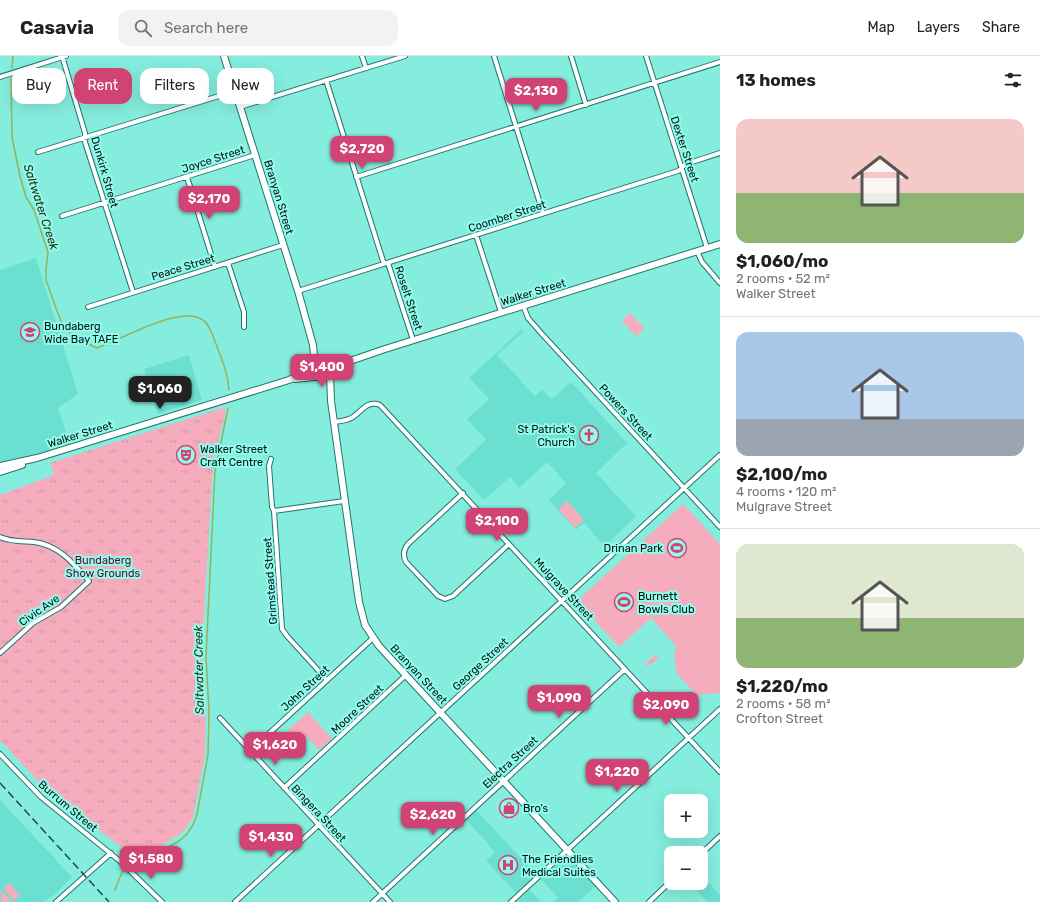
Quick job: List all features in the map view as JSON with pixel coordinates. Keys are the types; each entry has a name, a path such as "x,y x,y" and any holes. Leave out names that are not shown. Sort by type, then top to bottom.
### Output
{"street":[{"path":"0,77 63,56"},
{"name":"Dunkirk Street","path":"63,56 85,133 85,142 133,292"},
{"name":"Branyan Street","path":"224,56 228,68"},
{"path":"362,56 366,68"},
{"path":"240,108 405,56"},
{"path":"494,56 543,213"},
{"path":"571,56 586,105"},
{"name":"Dexter Street","path":"646,56 707,248"},
{"path":"356,177 720,62"},
{"name":"Roselt Street","path":"326,80 356,177 413,340"},
{"path":"38,152 217,97"},
{"name":"Branyan Street","path":"239,104 298,291 313,345 314,367"},
{"name":"Coomber Street","path":"298,291 678,171 686,164 720,153"},
{"name":"Joyce Street","path":"62,216 255,155"},
{"path":"187,177 215,267"},
{"path":"476,235 501,312"},
{"name":"Walker Street","path":"330,373 353,360 413,340 720,244"},
{"name":"Peace Street","path":"88,307 283,245"},
{"path":"697,251 702,262 720,283"},
{"path":"228,263 244,312 244,327"},
{"name":"Powers Street","path":"523,305 528,318 537,329 720,528"},
{"name":"Branyan Street","path":"313,345 326,362"},
{"name":"Walker Street","path":"326,362 353,360"},
{"path":"319,362 326,362 330,367 330,373 326,378 320,378 315,374 314,367 319,362"},
{"name":"Walker Street","path":"289,380 314,367"},
{"name":"Branyan Street","path":"330,373 331,401 344,501 359,602 365,625 373,638 440,713 615,902"},
{"name":"Walker Street","path":"0,466 36,458 289,380 314,376 320,378"},
{"name":"Branyan Street","path":"320,378 331,401"},
{"name":"Mulgrave Street","path":"334,422 352,418 367,405 373,403 380,405 720,772"},
{"name":"George Street","path":"235,902 720,455"},
{"name":"Walker Street","path":"0,472 27,463 36,458"},
{"name":"Grimstead Street","path":"271,459 269,466 272,506 274,511 282,629 327,680"},
{"path":"0,475 20,469 27,463"},
{"path":"463,493 408,544 405,548 404,556 406,562 438,596 445,599 451,597 509,544"},
{"path":"274,511 344,501"},
{"name":"Civic Ave","path":"0,537 10,541 40,543 55,549 69,560 89,582 61,607 33,623 0,653"},
{"name":"John Street","path":"250,751 373,638"},
{"name":"Electra Street","path":"373,902 625,669"},
{"name":"Moore Street","path":"284,788 406,675"},
{"path":"511,902 720,709"},
{"name":"Bingera Street","path":"220,718 390,902"},
{"name":"Burrum Street","path":"0,754 41,797 124,864 162,902"},
{"path":"708,847 720,836"},
{"path":"56,902 111,853"},
{"path":"649,902 664,888"}],"shaded area":[{"name":"Bundaberg Wide Bay TAFE","path":"36,258 78,394 58,408 71,447 0,466 0,270"},
{"path":"522,329 524,331 497,355 535,396 542,390 552,399 571,382 627,443 596,473 636,516 605,546 584,523 576,530 549,500 566,483 547,462 519,488 510,477 484,500 455,469 486,440 467,419 489,399 469,378"},
{"path":"189,355 202,400 158,414 144,369"},
{"path":"0,800 72,877 54,895 43,902 0,902"},
{"path":"474,808 538,876 527,887 541,902 510,902 518,895 486,861 495,852 464,817"},
{"path":"566,850 598,884 578,902 553,902 558,898 538,876"},
{"path":"708,882 720,895 720,902 707,902 696,890 708,890"}],"green space":[{"path":"630,313 645,329 636,336 622,321"},
{"name":"Bundaberg Show Grounds","path":"225,407 225,415 213,462 202,649 206,710 205,755 193,817 187,827 180,834 150,853 136,858 47,791 0,740 0,495 54,475 50,463"},
{"path":"567,501 584,520 575,528 558,509"},
{"path":"682,505 684,505 720,544 720,693 697,695 677,674 674,658 676,646 651,618 619,647 581,606 580,598"},
{"path":"655,654 659,658 646,667 645,664"},
{"path":"308,712 332,739 319,750 307,737 299,745 286,732"},
{"path":"9,883 20,895 14,901 3,888"},
{"path":"1,890 12,902 1,902"}],"waterway":[{"name":"Saltwater Creek","path":"12,68 13,56"},
{"name":"Saltwater Creek","path":"11,78 12,137 20,176 26,197 34,210 48,252 46,280 64,328 76,338 97,348 150,325 180,316 193,316 208,324 222,361 229,390"},
{"name":"Saltwater Creek","path":"115,890 122,872 127,866 150,858 179,841 187,834 193,825 197,814 208,755 209,711 206,657 215,471 228,408"}],"railway":[{"path":"0,783 109,902"}],"place":[{"name":"Bundaberg Wide Bay TAFE","path":"30,332"},
{"name":"St Patrick's Church","path":"589,435"},
{"name":"Walker Street Craft Centre","path":"186,455"},
{"name":"Drinan Park","path":"677,548"},
{"name":"Burnett Bowls Club","path":"624,602"},
{"name":"Bro's","path":"509,808"},
{"name":"The Friendlies Medical Suites","path":"508,865"}]}
